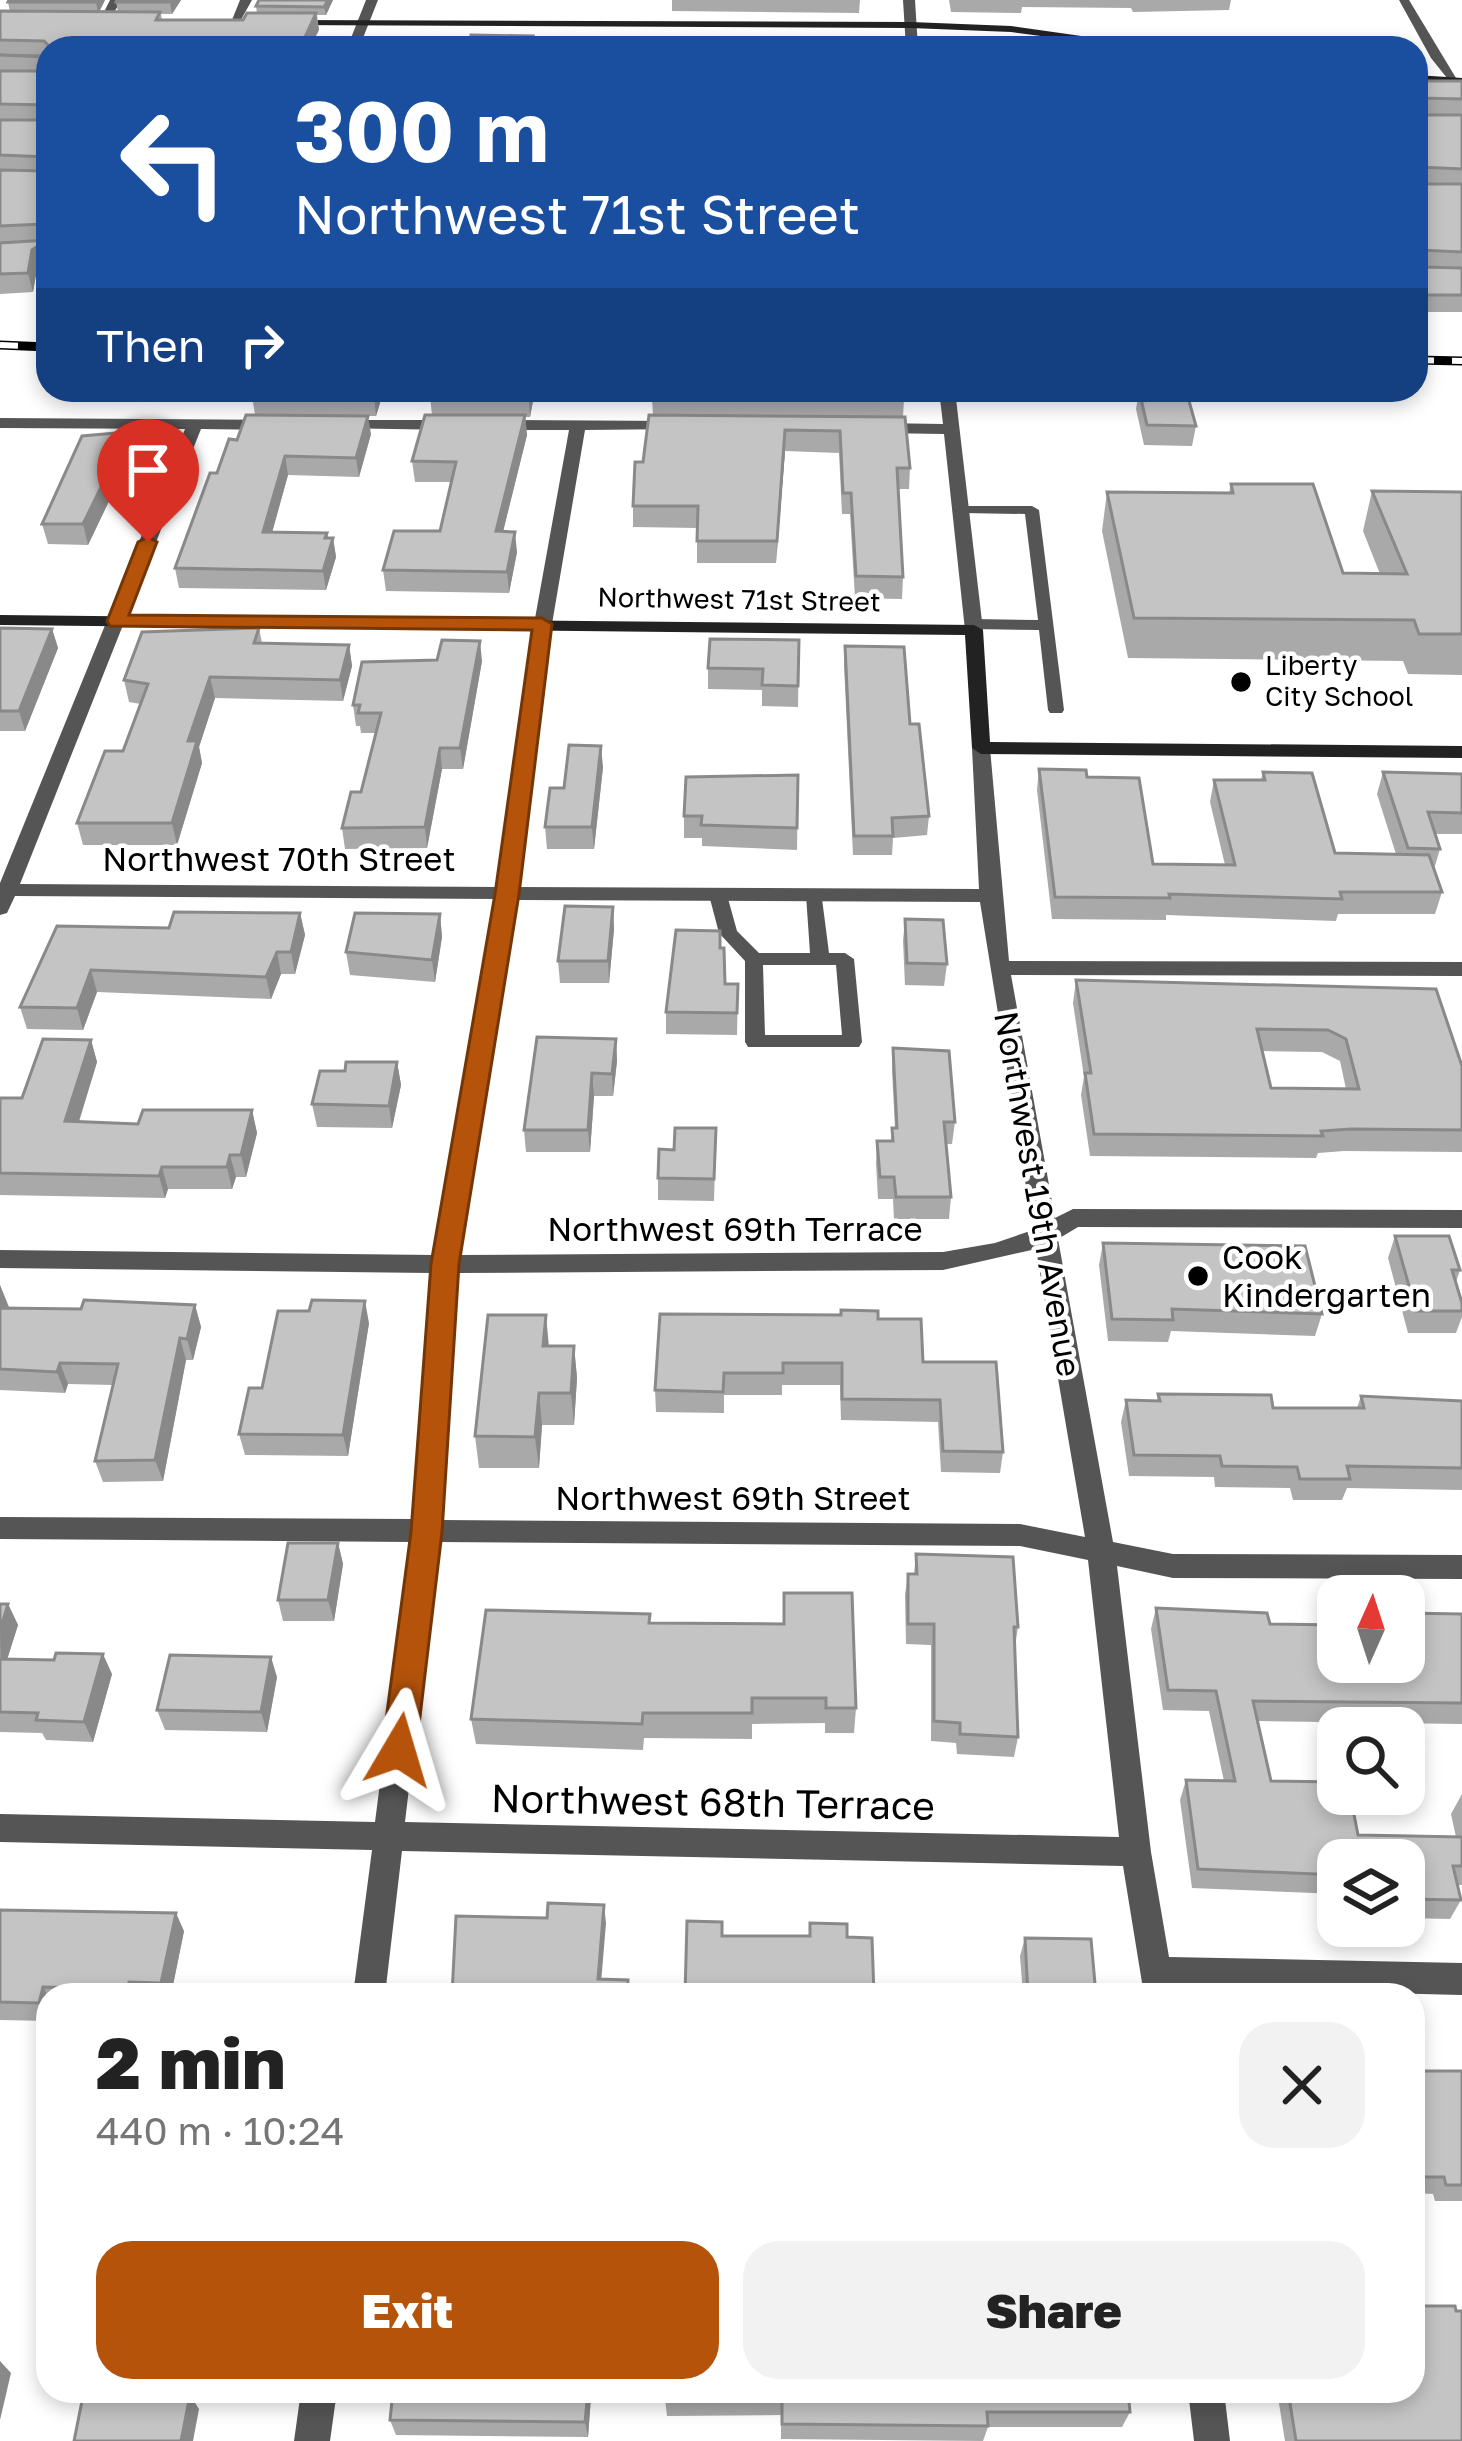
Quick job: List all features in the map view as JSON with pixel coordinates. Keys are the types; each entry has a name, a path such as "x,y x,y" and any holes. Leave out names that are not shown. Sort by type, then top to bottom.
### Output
{"street":[{"path":"102,22 116,0"},
{"path":"234,22 246,0"},
{"path":"358,36 372,0"},
{"path":"909,0 910,36"},
{"path":"82,22 124,22"},
{"path":"212,22 255,23"},
{"path":"277,23 910,25 1066,36"},
{"path":"1428,80 1458,81"},
{"name":"Northwest 19th Avenue","path":"949,402 974,627 990,896 999,968 1101,1551 1136,1852 1159,1983"},
{"path":"0,423 291,424"},
{"path":"2,896 195,424"},
{"path":"315,425 696,427"},
{"path":"370,1983 426,1532 445,1264 507,894 542,624 578,426"},
{"path":"860,428 954,428"},
{"name":"Northwest 71st Street","path":"0,620 974,627"},
{"path":"981,748 1462,752"},
{"name":"Northwest 70th Street","path":"2,896 990,896"},
{"path":"999,968 1462,969"},
{"name":"Northwest 69th Terrace","path":"0,1259 445,1264 943,1261 1008,1251 1046,1238 1073,1218 1462,1219"},
{"name":"Northwest 69th Street","path":"0,1528 1020,1535 1173,1566 1462,1567"},
{"name":"Northwest 68th Terrace","path":"0,1828 1136,1852"},
{"path":"1159,1983 1462,1979"},
{"path":"312,2441 317,2403"},
{"path":"1207,2403 1212,2441"}],"lane":[{"path":"1404,0 1419,36"},
{"path":"1428,57 1458,81"},
{"path":"962,509 1032,510 1056,710"},
{"path":"974,627 1046,626"},
{"path":"718,895 728,933 754,958 845,959 852,1042 755,1042 754,958"},
{"path":"815,895 820,959"}],"building":[{"path":"9,0 97,0 8,2"},
{"path":"117,0 172,0 116,2"},
{"path":"259,0 328,0 324,7 256,6"},
{"path":"0,11 160,12 156,20 243,20 247,13 316,13 305,36 0,40"},
{"path":"0,71 36,71 36,105 0,104"},
{"path":"1428,81 1462,81 1462,99 1428,98"},
{"path":"1428,115 1462,115 1462,169 1428,167"},
{"path":"0,120 36,120 36,157 0,155"},
{"path":"0,170 36,171 36,224 0,226"},
{"path":"1428,184 1462,184 1462,252 1428,250"},
{"path":"36,241 28,273 0,274 0,243"},
{"path":"1428,267 1462,268 1462,295 1428,295"},
{"path":"1142,402 1189,402 1196,426 1147,425"},
{"path":"246,415 368,416 356,458 285,456 263,532 327,533 325,538 333,538 323,571 175,568 210,473 217,473 229,439 237,440"},
{"path":"425,415 525,415 496,531 515,532 507,572 383,570 394,531 440,531 456,462 412,461"},
{"path":"649,415 905,417 910,468 897,468 903,577 856,576 851,493 843,493 840,431 785,430 777,541 697,541 698,506 633,506 635,462 643,462"},
{"path":"128,432 83,524 42,524 82,436"},
{"path":"1231,484 1313,484 1343,573 1407,574 1372,491 1462,492 1462,634 1419,634 1414,620 1134,618 1107,492 1233,493"},
{"path":"0,628 52,629 19,711 0,711"},
{"path":"259,628 254,643 349,645 340,680 210,677 188,741 197,741 172,823 77,823 105,751 123,751 148,684 124,680 142,632"},
{"path":"710,639 799,640 798,686 762,685 763,669 708,668"},
{"path":"442,640 480,641 460,748 440,748 425,827 342,828 351,792 361,792 381,713 358,713 360,705 353,705 362,662 437,660"},
{"path":"845,646 904,647 910,724 919,724 929,816 892,818 893,836 854,836"},
{"path":"569,745 601,746 592,827 545,827 550,788 564,788"},
{"path":"1039,769 1086,770 1087,777 1139,778 1153,864 1235,865 1214,780 1265,780 1263,772 1312,773 1335,853 1429,855 1442,892 1340,892 1342,899 1169,894 1170,898 1055,897"},
{"path":"1383,772 1462,774 1462,813 1428,812 1440,849 1408,848"},
{"path":"798,775 797,828 701,825 702,816 684,816 686,777"},
{"path":"565,906 613,907 608,961 558,961"},
{"path":"174,912 300,913 291,952 277,952 266,977 91,970 77,1008 20,1007 57,926 169,928"},
{"path":"355,913 440,914 432,960 346,952"},
{"path":"905,919 943,920 947,964 907,963"},
{"path":"676,930 720,931 725,984 738,984 737,1013 666,1012"},
{"path":"1076,980 1436,989 1462,1066 1462,1130 1351,1129 1321,1131 1323,1136 1094,1134 1085,1073 1091,1073","holes":["1257,1029 1328,1030 1346,1039 1359,1089 1271,1088"]},
{"path":"537,1037 616,1039 612,1074 592,1073 588,1130 524,1130"},
{"path":"43,1039 91,1040 65,1121 138,1124 143,1110 252,1110 241,1155 230,1155 227,1167 162,1167 159,1176 0,1173 0,1098 22,1098"},
{"path":"893,1048 949,1051 955,1122 944,1122 951,1197 896,1197 894,1177 880,1177 877,1141 893,1141 892,1128 897,1128"},
{"path":"346,1062 397,1062 389,1106 312,1104 320,1071 345,1071"},
{"path":"675,1128 716,1128 714,1179 658,1178 659,1149 674,1150"},
{"path":"1395,1236 1449,1236 1460,1270 1452,1270 1462,1311 1416,1311"},
{"path":"1103,1243 1305,1246 1322,1314 1172,1309 1173,1320 1112,1319"},
{"path":"84,1300 195,1305 187,1339 180,1338 155,1460 95,1461 118,1364 60,1363 57,1372 0,1369 0,1308 81,1309"},
{"path":"312,1300 365,1301 343,1435 239,1434 249,1388 262,1388 278,1311 309,1311"},
{"path":"841,1310 878,1311 878,1319 921,1319 923,1362 996,1362 1003,1452 943,1451 940,1400 842,1399 842,1363 783,1363 783,1373 724,1373 723,1392 655,1390 660,1314 841,1315"},
{"path":"488,1315 546,1315 543,1346 574,1346 571,1393 539,1393 535,1437 475,1436"},
{"path":"1158,1394 1271,1395 1273,1408 1364,1408 1361,1396 1462,1401 1462,1468 1347,1466 1350,1479 1300,1479 1297,1467 1222,1466 1220,1456 1134,1455 1126,1400 1160,1401"},
{"path":"288,1543 338,1543 328,1600 278,1600"},
{"path":"916,1554 1013,1557 1018,1737 960,1734 960,1723 934,1721 934,1624 908,1624 908,1574 917,1574"},
{"path":"784,1593 852,1593 856,1708 826,1708 826,1698 752,1698 752,1713 643,1713 642,1724 471,1719 486,1610 650,1614 649,1623 784,1624"},
{"path":"0,1604 8,1604 0,1630"},
{"path":"1156,1608 1267,1613 1270,1624 1317,1625 1317,1683 1425,1683 1425,1613 1462,1614 1462,1703 1253,1701 1271,1781 1317,1782 1317,1815 1354,1815 1358,1835 1462,1837 1462,1866 1453,1866 1461,1900 1425,1899 1425,1839 1317,1839 1317,1874 1198,1869 1186,1780 1235,1781 1216,1691 1168,1690"},
{"path":"56,1653 103,1654 84,1722 36,1720 38,1713 0,1712 0,1659 54,1660"},
{"path":"170,1655 271,1657 261,1712 157,1710"},
{"path":"548,1903 604,1905 598,1979 628,1983 453,1983 456,1916 547,1918"},
{"path":"0,1910 176,1913 161,1983 36,1983 36,2003 0,2002"},
{"path":"687,1921 722,1922 722,1936 810,1936 810,1923 847,1924 847,1937 872,1938 874,1983 685,1983"},
{"path":"1025,1938 1091,1939 1095,1983 1027,1983"},
{"path":"1425,2071 1462,2071 1462,2185 1446,2185 1444,2177 1425,2177"},
{"path":"1425,2306 1455,2306 1462,2311 1462,2441 1296,2441 1290,2403 1425,2403"},
{"path":"82,2403 188,2403 181,2441 74,2441"},
{"path":"392,2403 587,2403 585,2422 390,2420"},
{"path":"782,2403 1129,2403 1130,2412 987,2412 988,2426 782,2424"}],"railway":[{"path":"0,345 36,346"},
{"path":"1428,360 1462,361"}],"place":[{"name":"Liberty City School","path":"1241,682"},
{"name":"Cook Kindergarten","path":"1198,1276"}],"route":[{"path":"148,542 117,621 542,624 507,894 445,1264 426,1532 399,1750"}]}
